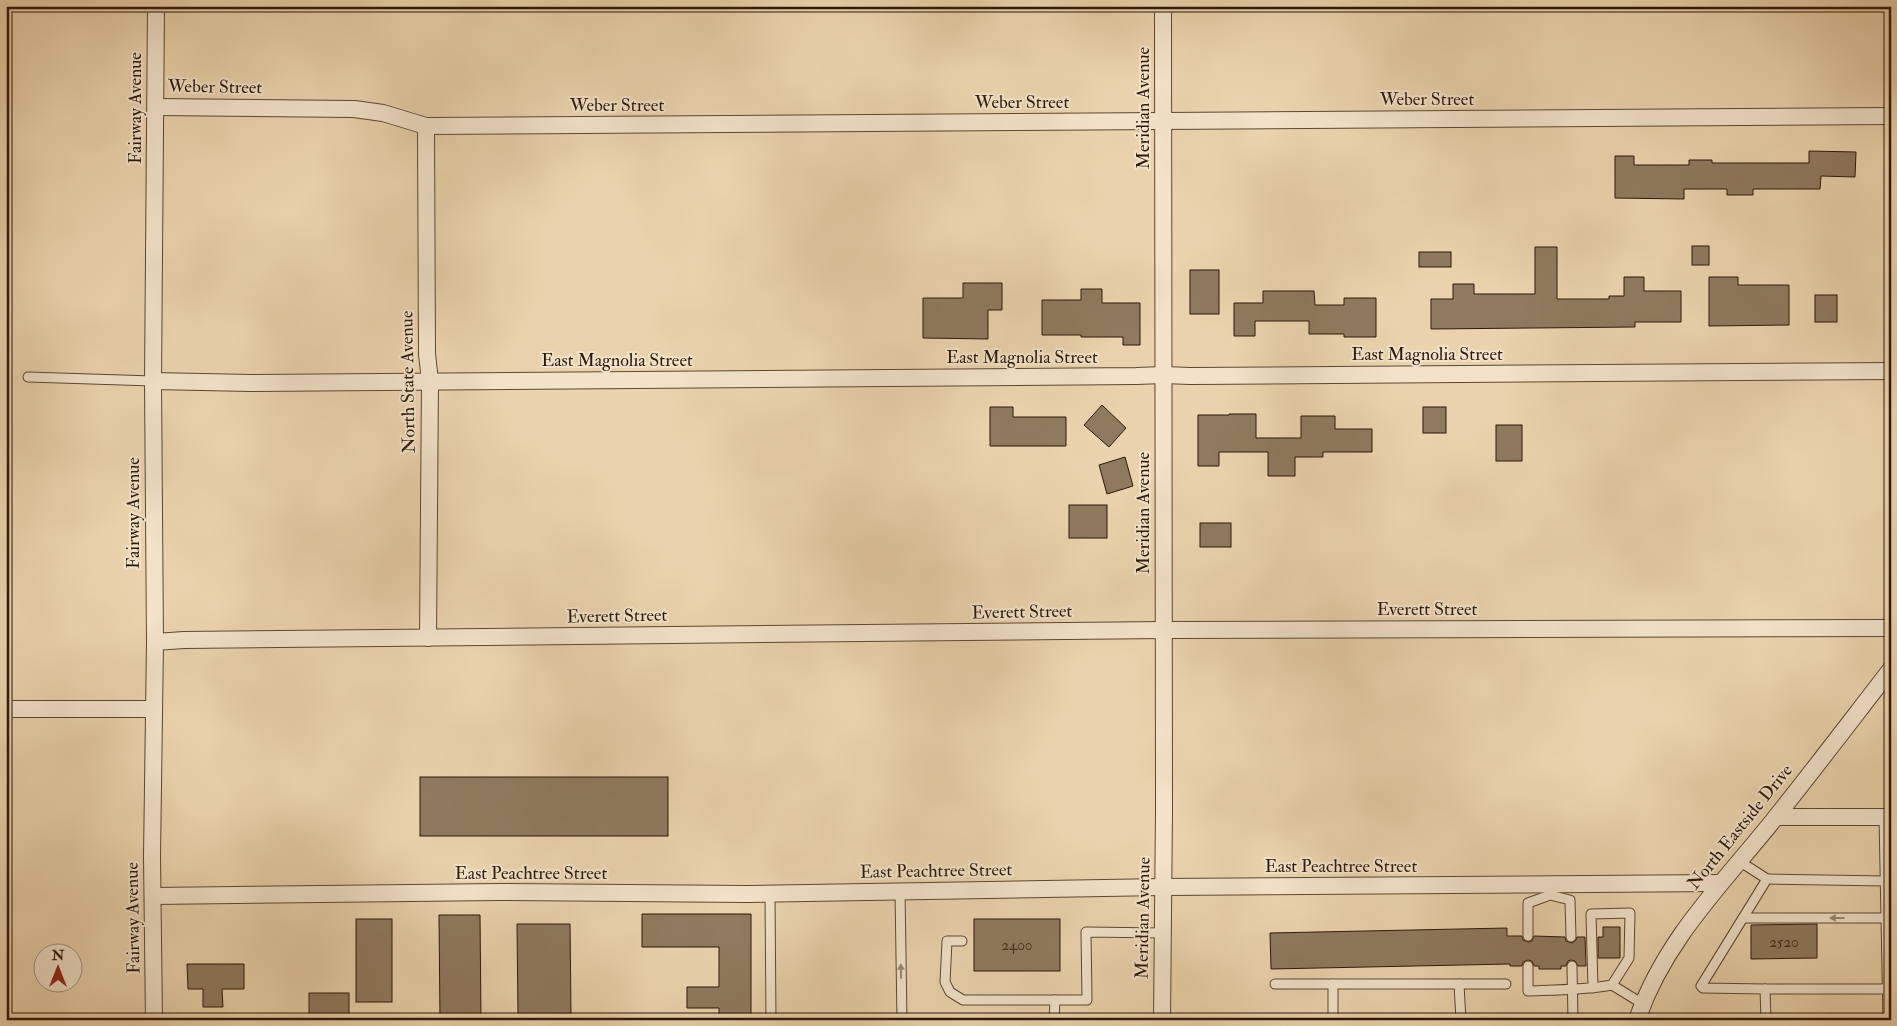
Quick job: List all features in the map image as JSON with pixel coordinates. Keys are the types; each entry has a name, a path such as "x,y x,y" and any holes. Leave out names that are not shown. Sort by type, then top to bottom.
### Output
{"street":[{"name":"Fairway Avenue","path":"154,1020 153,381 156,6"},
{"name":"Meridian Avenue","path":"1162,1020 1164,630 1162,400 1164,375 1163,6"},
{"name":"Weber Street","path":"156,107 354,109 383,113 426,126 1891,116"},
{"name":"North State Avenue","path":"426,126 427,354 430,382 428,638"},
{"name":"East Magnolia Street","path":"153,381 251,383 430,382 1891,371"},
{"name":"Everett Street","path":"154,642 184,640 1164,630 1891,628"},
{"name":"North Eastside Drive","path":"1638,1020 1646,996 1675,944 1719,883 1776,817 1891,669"},
{"path":"6,709 153,709"},
{"path":"1776,817 1887,817"},
{"name":"East Peachtree Street","path":"153,896 499,892 770,894 1163,887 1549,890 1719,883"}],"lane":[{"path":"28,377 153,381"},
{"path":"1887,817 1885,881 1888,1020"},
{"path":"1739,861 1767,879 1885,881"},
{"path":"1767,879 1701,986 1703,988 1887,989"},
{"path":"1528,936 1528,903 1549,890 1570,900 1572,937"},
{"path":"900,891 902,1020"},
{"path":"770,894 771,1020"},
{"path":"1594,988 1591,914 1630,913 1629,958 1612,985"},
{"path":"1743,918 1886,918"},
{"path":"962,941 947,941 945,982 950,992 963,1000 1086,1000 1086,932 1163,933"},
{"path":"1528,966 1528,991 1573,990 1612,985 1643,1004"},
{"path":"1572,966 1573,1020"},
{"path":"1275,984 1506,984"},
{"path":"1333,984 1333,1020"},
{"path":"1459,984 1461,1020"},
{"path":"1765,989 1766,1020"},
{"path":"1054,1000 1054,1020"}],"building":[{"path":"1809,151 1856,152 1855,177 1821,176 1820,189 1753,189 1753,195 1727,195 1727,189 1684,189 1684,199 1615,198 1615,156 1634,156 1634,165 1689,165 1689,160 1712,160 1712,163 1809,163"},
{"path":"1692,246 1709,246 1709,265 1692,265"},
{"path":"1535,247 1557,247 1557,299 1609,299 1609,296 1624,296 1624,277 1644,277 1644,291 1681,291 1681,322 1635,322 1635,327 1431,329 1431,299 1453,299 1453,284 1474,284 1474,294 1535,294"},
{"path":"1419,252 1451,252 1451,267 1419,267"},
{"path":"1190,270 1219,270 1219,314 1190,314"},
{"path":"1709,277 1738,277 1738,285 1789,285 1789,325 1709,326"},
{"path":"963,283 1002,283 1002,310 988,310 988,339 923,338 923,298 963,298"},
{"path":"1081,289 1102,289 1102,303 1140,303 1140,345 1123,345 1123,337 1042,335 1042,300 1081,300"},
{"path":"1263,291 1314,291 1315,305 1344,305 1344,298 1376,298 1376,337 1344,337 1344,334 1309,334 1309,321 1255,321 1255,336 1234,336 1234,303 1263,303"},
{"path":"1815,295 1837,295 1837,322 1815,322"},
{"path":"1102,405 1126,428 1109,447 1084,425"},
{"path":"990,407 1013,407 1013,417 1066,417 1066,446 990,446"},
{"path":"1423,407 1446,407 1446,433 1423,433"},
{"path":"1256,414 1256,438 1301,438 1301,416 1335,416 1335,429 1372,429 1372,452 1323,452 1323,457 1295,457 1295,476 1268,476 1268,452 1219,452 1219,466 1198,466 1198,415"},
{"path":"1496,425 1522,425 1522,461 1496,461"},
{"path":"1125,457 1133,486 1107,494 1099,465"},
{"path":"1069,505 1107,505 1107,538 1069,538"},
{"path":"1200,523 1231,523 1231,547 1200,547"},
{"path":"420,777 668,777 668,836 420,836"},
{"path":"642,914 751,914 751,1019 719,1019 719,1008 687,1008 687,987 719,987 719,947 642,947"},
{"path":"439,915 480,915 481,1020 440,1020"},
{"path":"356,919 392,919 392,1002 356,1002"},
{"path":"974,919 1060,919 1060,971 974,971"},
{"path":"517,924 570,924 571,1014 518,1015"},
{"path":"1817,924 1817,958 1751,959 1751,925"},
{"path":"1603,927 1620,927 1620,958 1598,958 1598,937 1603,937"},
{"path":"1507,928 1507,936 1522,936 1523,940 1528,942 1532,941 1534,936 1565,937 1566,941 1572,943 1577,937 1585,937 1586,966 1578,966 1575,961 1571,960 1568,961 1566,966 1561,966 1561,969 1539,969 1539,966 1534,966 1532,961 1528,960 1523,962 1522,966 1510,966 1510,964 1271,969 1270,933"},
{"path":"187,964 244,964 244,989 222,989 223,1007 203,1007 203,989 188,989"},
{"path":"309,993 349,993 349,1020 309,1020"}]}
